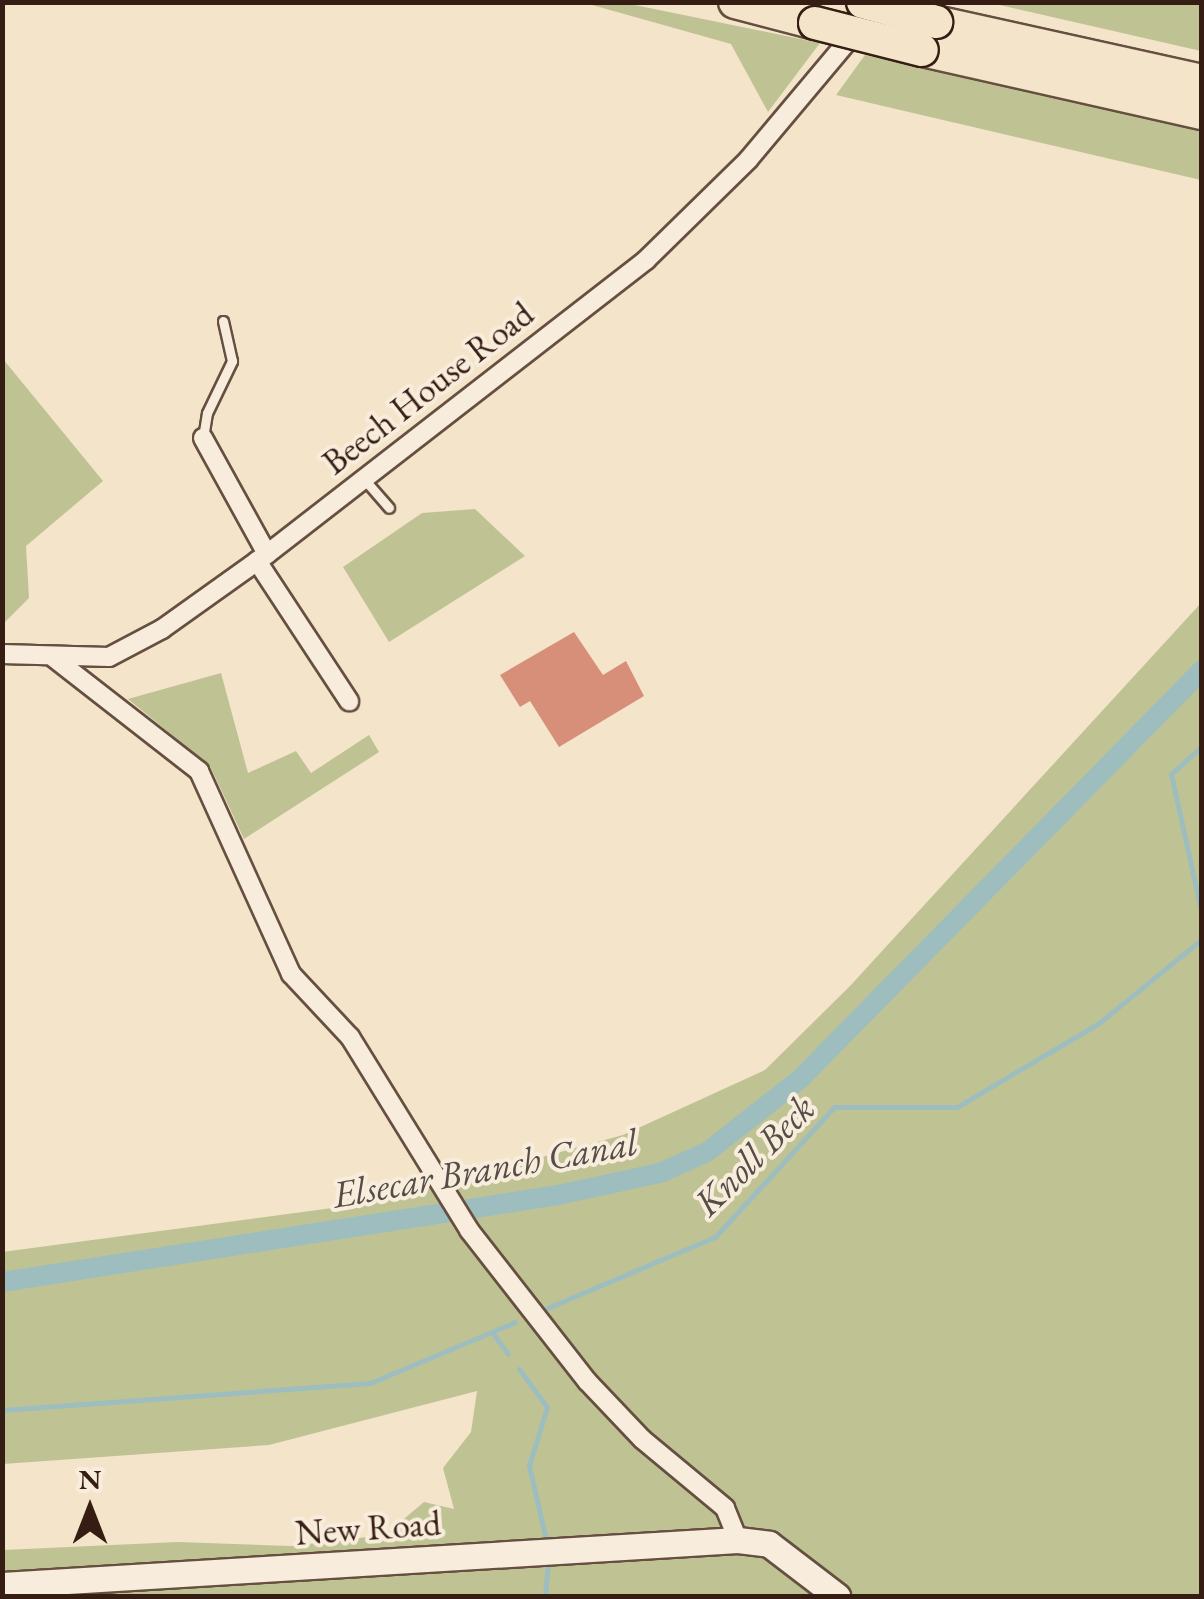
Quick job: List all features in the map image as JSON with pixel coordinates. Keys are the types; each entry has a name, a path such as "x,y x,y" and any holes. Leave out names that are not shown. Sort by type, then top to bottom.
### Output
{"highway":[{"path":"735,2 815,23 929,36 1202,81"},
{"path":"862,2 929,36 1202,113"}],"main road":[{"name":"New Road","path":"2,1586 738,1540"},
{"path":"738,1540 769,1544 837,1596"}],"street":[{"name":"Beech House Road","path":"2,654 109,657 162,629 262,558 646,260 748,160 880,2"},
{"path":"203,438 262,558 349,701"},
{"path":"54,658 199,771 291,974 350,1037 469,1230 588,1381 642,1439 724,1508 738,1540"}],"lane":[{"path":"203,438 207,412 232,361 223,321"},
{"path":"364,479 390,508"}],"green space":[{"path":"585,3 625,3 820,43 768,112 731,44"},
{"path":"991,3 1201,3 1201,51"},
{"path":"865,55 1201,129 1201,180 836,95"},
{"path":"3,359 103,481 26,546 29,598 3,624"},
{"path":"475,509 525,556 389,642 343,567 422,513"},
{"path":"1201,603 1201,1596 3,1596 3,1550 178,1542 290,1546 385,1535 424,1502 454,1509 443,1468 471,1432 477,1391 269,1445 3,1464 2,1252 377,1202 623,1135 765,1070 850,986"},
{"path":"221,673 248,773 296,751 311,773 369,735 379,752 244,839 210,766 128,699"}],"building":[{"path":"574,632 603,675 626,661 644,696 559,747 530,701 520,707 500,675"}],"waterway":[{"name":"Elsecar Branch Canal","path":"2,1282 558,1195 660,1173 707,1152 800,1079 1202,670"},
{"name":"Knoll Beck","path":"1202,746 1171,774 1202,915"},
{"name":"Knoll Beck","path":"545,1309 715,1237 834,1107 957,1107 1099,1023 1202,939"},
{"name":"Knoll Beck","path":"2,1410 370,1383 515,1322"},
{"path":"492,1332 508,1354"},
{"path":"519,1369 547,1407 529,1466 547,1544"},
{"path":"545,1596 548,1560"}]}
